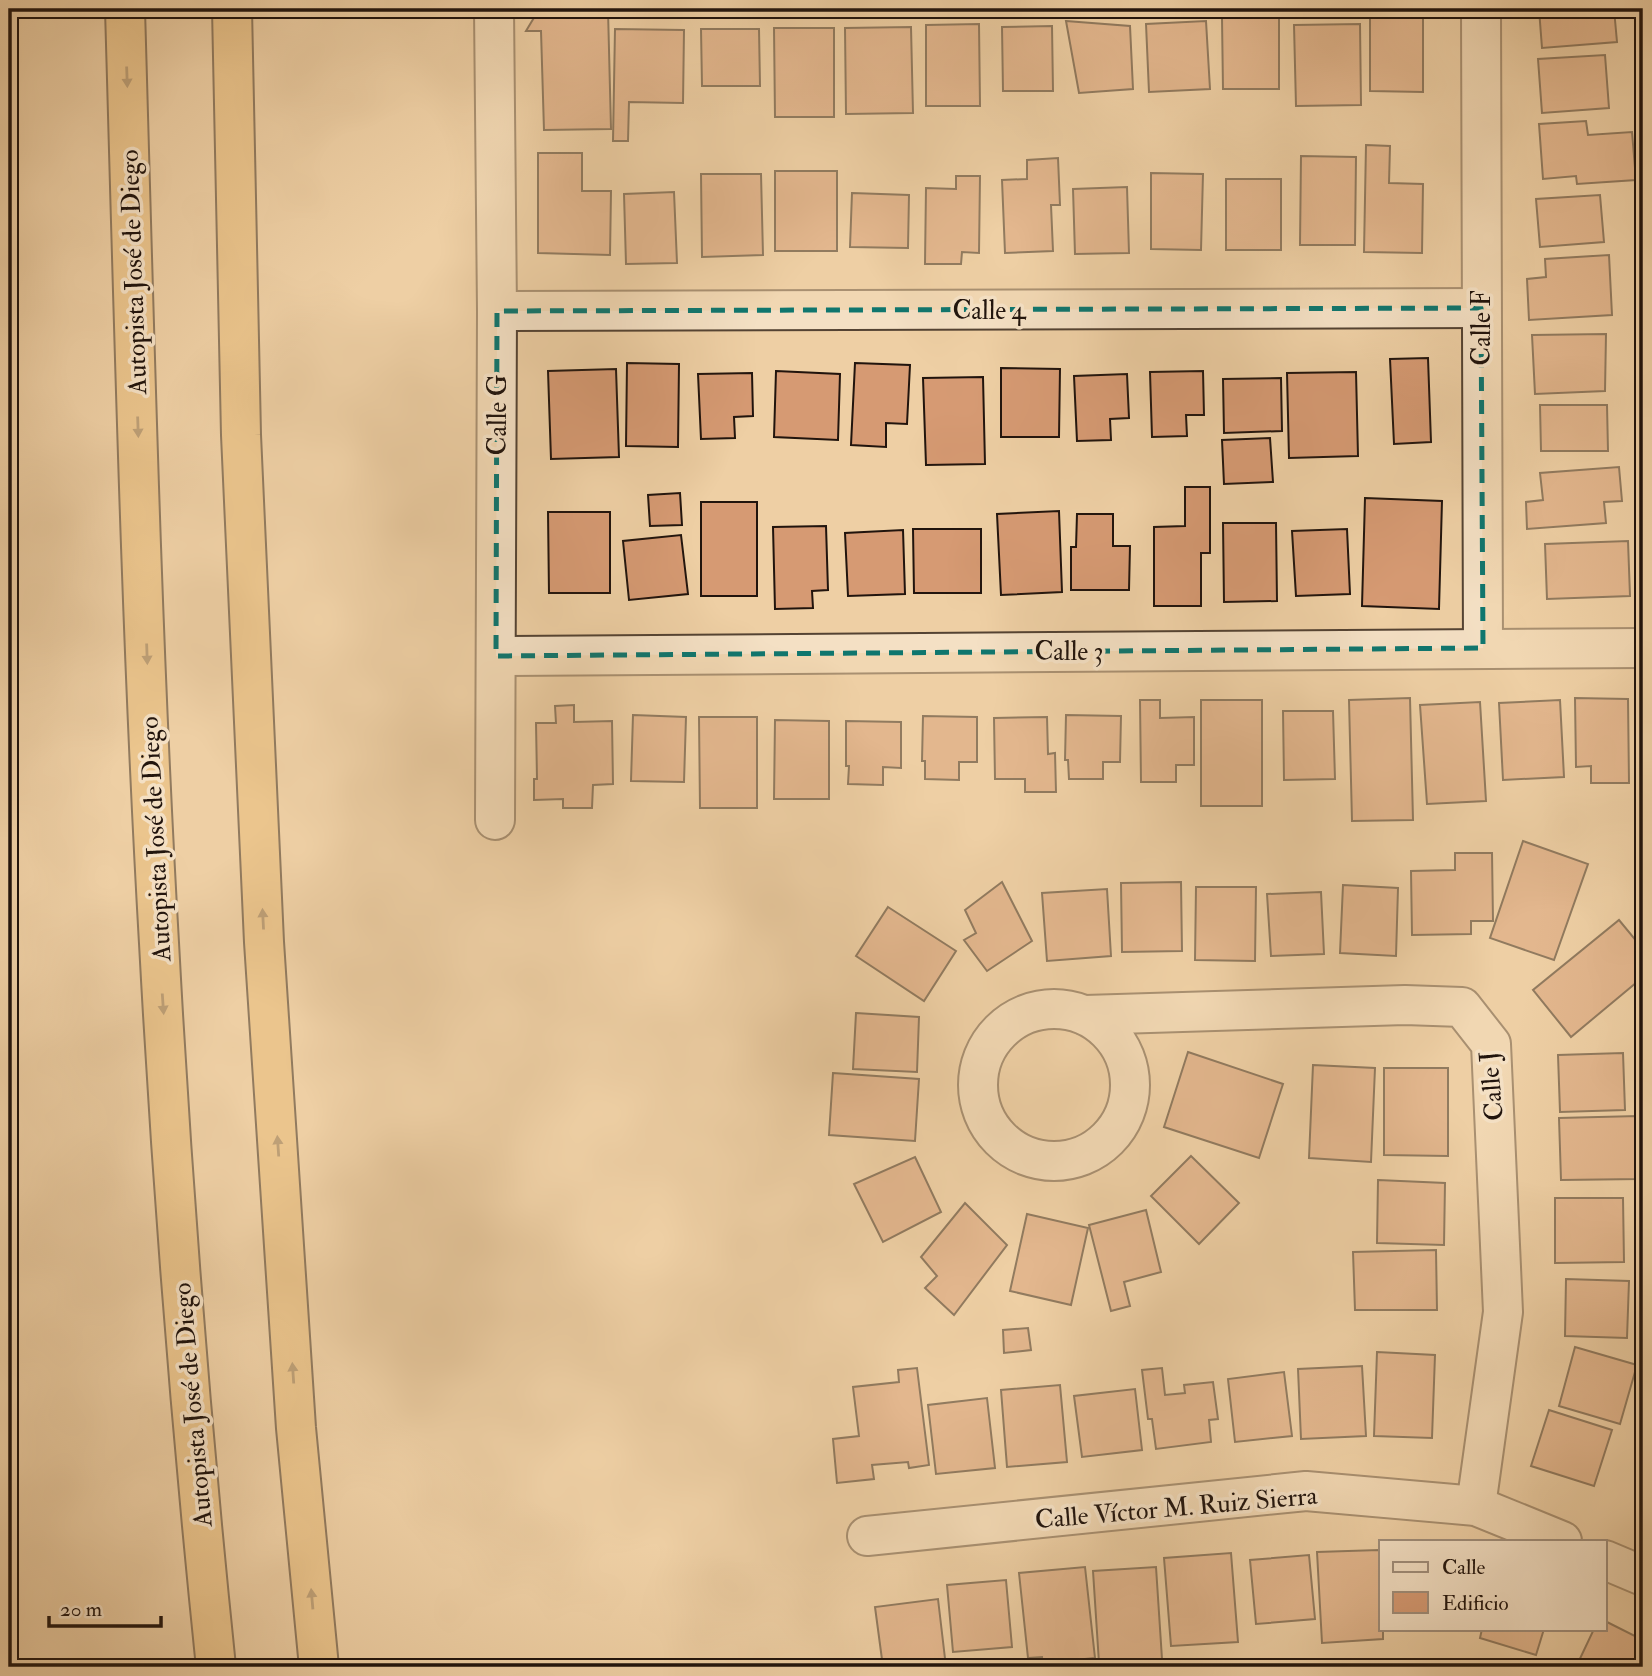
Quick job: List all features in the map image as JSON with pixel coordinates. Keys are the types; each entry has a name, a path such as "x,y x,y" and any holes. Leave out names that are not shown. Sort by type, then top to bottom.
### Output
{"highway":[{"name":"Autopista José de Diego","path":"125,9 138,436 159,942 191,1426 216,1667"},
{"path":"232,9 240,435 264,942 296,1428 319,1667"}],"street":[{"name":"Calle G","path":"494,9 497,311 495,820"},
{"name":"Calle F","path":"1481,9 1483,648"},
{"name":"Calle 4","path":"497,311 1481,308"},
{"name":"Calle 3","path":"496,656 1643,648"},
{"name":"Calle J","path":"1086,1015 1405,1005 1462,1007 1490,1044 1503,1312 1476,1506"},
{"name":"Calle Víctor M. Ruiz Sierra","path":"867,1536 1306,1492 1476,1506 1560,1540"},
{"path":"1606,1560 1643,1576"}],"highlighted area":[{"path":"1481,308 1483,648 496,656 497,311"}],"building":[{"path":"1539,9 1614,9 1617,42 1542,48"},
{"path":"608,10 611,129 544,130 541,31 526,31 538,11"},
{"path":"1370,13 1423,13 1423,92 1370,91"},
{"path":"1279,17 1279,89 1223,89 1222,18"},
{"path":"1066,21 1130,26 1133,89 1079,93"},
{"path":"1206,21 1210,89 1149,92 1146,24"},
{"path":"979,24 980,106 926,106 926,25"},
{"path":"1360,24 1361,105 1296,106 1294,25"},
{"path":"1052,26 1053,91 1003,91 1002,27"},
{"path":"911,27 913,113 846,114 845,28"},
{"path":"774,28 834,28 834,117 775,117"},
{"path":"615,29 684,30 683,103 629,102 628,141 613,141"},
{"path":"701,29 759,29 760,86 702,86"},
{"path":"1605,55 1609,108 1542,113 1538,59"},
{"path":"1586,121 1588,135 1632,132 1636,180 1577,184 1576,176 1543,179 1539,124"},
{"path":"1366,145 1390,146 1389,183 1423,184 1422,253 1364,252"},
{"path":"538,153 582,153 582,191 611,191 610,255 538,253"},
{"path":"1301,156 1356,157 1355,245 1300,245"},
{"path":"1058,158 1060,205 1051,205 1053,251 1005,253 1002,180 1027,179 1027,160"},
{"path":"775,171 837,171 837,251 775,251"},
{"path":"1151,173 1203,174 1201,250 1151,249"},
{"path":"701,174 761,174 763,255 702,257"},
{"path":"956,176 980,176 979,253 962,252 961,264 925,264 926,188 956,189"},
{"path":"1226,179 1281,179 1281,250 1226,250"},
{"path":"1127,187 1129,253 1075,254 1073,189"},
{"path":"674,192 677,263 626,264 624,194"},
{"path":"852,193 909,195 908,248 850,247"},
{"path":"1600,195 1604,242 1540,247 1536,199"},
{"path":"1609,255 1612,315 1529,320 1527,279 1546,277 1545,259"},
{"path":"1606,334 1605,391 1535,394 1532,335"},
{"path":"1428,358 1431,442 1394,444 1390,359"},
{"path":"627,363 679,364 678,447 626,446"},
{"path":"855,363 910,365 907,424 886,423 886,447 851,445"},
{"path":"1001,368 1060,369 1059,437 1001,437"},
{"path":"616,369 619,457 551,459 548,371"},
{"path":"776,371 840,374 838,440 774,437"},
{"path":"1203,371 1204,415 1186,415 1187,436 1152,437 1150,372"},
{"path":"1356,372 1358,456 1289,458 1287,373"},
{"path":"752,373 753,416 734,417 735,438 701,439 698,374"},
{"path":"1127,374 1129,418 1110,419 1111,440 1077,441 1074,376"},
{"path":"983,377 985,464 926,465 923,378"},
{"path":"1281,378 1282,431 1224,433 1223,379"},
{"path":"1540,405 1607,405 1608,451 1541,451"},
{"path":"1270,438 1273,482 1224,484 1222,440"},
{"path":"1619,467 1622,501 1604,502 1606,523 1527,529 1526,502 1543,500 1540,473"},
{"path":"1185,487 1210,487 1210,553 1201,553 1201,606 1154,606 1154,527 1185,526"},
{"path":"680,493 682,525 650,526 648,495"},
{"path":"1365,498 1442,501 1439,609 1362,606"},
{"path":"701,502 757,502 757,596 701,596"},
{"path":"1059,511 1062,592 1001,595 997,514"},
{"path":"548,512 610,512 610,593 549,593"},
{"path":"1077,514 1113,514 1113,546 1130,546 1129,590 1071,590 1071,547 1076,547"},
{"path":"1223,523 1276,523 1277,601 1224,602"},
{"path":"826,526 828,590 812,591 813,608 775,609 773,527"},
{"path":"913,529 981,529 981,593 914,593"},
{"path":"1347,529 1350,594 1296,596 1292,531"},
{"path":"903,530 905,594 848,596 845,533"},
{"path":"681,535 688,594 629,600 623,541"},
{"path":"1628,541 1630,596 1547,599 1545,544"},
{"path":"1410,698 1413,820 1352,821 1349,700"},
{"path":"1575,698 1628,699 1629,783 1591,783 1591,766 1576,767"},
{"path":"1140,700 1160,700 1160,718 1194,717 1194,765 1176,765 1176,782 1141,782"},
{"path":"1201,700 1262,700 1262,806 1201,806"},
{"path":"1560,700 1564,777 1503,780 1499,703"},
{"path":"1480,702 1486,801 1427,804 1420,705"},
{"path":"574,705 574,722 612,721 613,784 593,785 592,808 563,808 563,799 534,800 534,779 537,779 536,723 556,723 555,706"},
{"path":"1283,711 1333,711 1335,779 1284,780"},
{"path":"633,715 686,717 684,782 631,781"},
{"path":"1066,715 1121,716 1120,762 1103,762 1103,779 1069,779 1068,760 1065,760"},
{"path":"923,716 977,717 977,762 959,762 959,780 925,779 925,761 922,761"},
{"path":"699,717 757,717 757,808 700,808"},
{"path":"1047,717 1048,754 1055,753 1056,792 1025,792 1025,779 995,779 994,718"},
{"path":"775,720 829,721 829,799 774,799"},
{"path":"846,721 901,722 901,768 883,767 883,785 848,784"},
{"path":"1523,841 1588,864 1554,960 1490,938"},
{"path":"1455,853 1492,853 1493,921 1471,921 1471,934 1412,935 1411,871 1455,870"},
{"path":"1002,882 1032,941 987,971 964,940 976,933 965,910"},
{"path":"1181,882 1182,951 1122,952 1121,883"},
{"path":"1343,885 1398,888 1396,956 1340,953"},
{"path":"1196,887 1256,887 1255,961 1195,960"},
{"path":"1107,889 1111,956 1047,961 1042,893"},
{"path":"1321,892 1324,954 1271,956 1267,894"},
{"path":"888,907 956,951 924,1001 856,956"},
{"path":"1619,920 1643,949 1643,977 1571,1037 1533,990"},
{"path":"856,1013 919,1017 917,1072 853,1069"},
{"path":"1188,1052 1283,1084 1259,1158 1164,1127"},
{"path":"1623,1053 1625,1110 1560,1112 1558,1055"},
{"path":"1313,1065 1375,1068 1371,1162 1309,1158"},
{"path":"1384,1068 1448,1068 1448,1156 1384,1155"},
{"path":"833,1073 919,1079 915,1141 829,1135"},
{"path":"1638,1116 1640,1179 1561,1180 1559,1118"},
{"path":"1191,1156 1239,1203 1199,1244 1151,1196"},
{"path":"915,1157 941,1212 883,1242 854,1184"},
{"path":"1378,1180 1445,1183 1444,1245 1377,1243"},
{"path":"1555,1198 1623,1198 1624,1262 1555,1263"},
{"path":"965,1203 1007,1245 954,1315 925,1288 937,1276 921,1257"},
{"path":"1146,1210 1161,1272 1124,1282 1130,1306 1111,1311 1089,1225"},
{"path":"1027,1214 1088,1228 1071,1305 1010,1291"},
{"path":"1436,1250 1437,1310 1355,1310 1353,1252"},
{"path":"1566,1279 1629,1281 1627,1338 1565,1336"},
{"path":"1028,1328 1031,1350 1004,1353 1003,1330"},
{"path":"1575,1347 1637,1365 1620,1424 1559,1406"},
{"path":"1377,1352 1435,1355 1432,1438 1374,1436"},
{"path":"1362,1366 1366,1436 1301,1439 1298,1369"},
{"path":"917,1368 929,1465 909,1468 908,1462 872,1465 874,1479 837,1483 833,1439 859,1436 853,1387 899,1382 898,1370"},
{"path":"1162,1368 1165,1395 1185,1393 1184,1385 1213,1382 1218,1419 1209,1420 1211,1442 1156,1449 1152,1419 1148,1419 1142,1370"},
{"path":"1284,1372 1292,1436 1235,1442 1228,1379"},
{"path":"1060,1385 1067,1462 1007,1467 1001,1390"},
{"path":"1135,1389 1142,1450 1082,1457 1074,1396"},
{"path":"987,1398 995,1468 936,1474 928,1405"},
{"path":"1549,1410 1612,1430 1594,1486 1531,1466"},
{"path":"1379,1550 1379,1630 1383,1630 1383,1639 1322,1643 1317,1552"},
{"path":"1231,1553 1238,1642 1171,1646 1164,1558"},
{"path":"1309,1555 1315,1619 1256,1624 1250,1560"},
{"path":"1085,1567 1095,1658 1076,1660 1077,1667 1043,1667 1042,1657 1028,1658 1019,1573"},
{"path":"1156,1567 1162,1659 1099,1663 1093,1571"},
{"path":"1006,1580 1012,1647 953,1652 947,1585"},
{"path":"938,1599 946,1667 883,1667 875,1607"},
{"path":"1606,1622 1643,1640 1642,1667 1576,1667 1594,1630 1606,1630"},
{"path":"1482,1630 1544,1630 1536,1655 1480,1638"}]}
